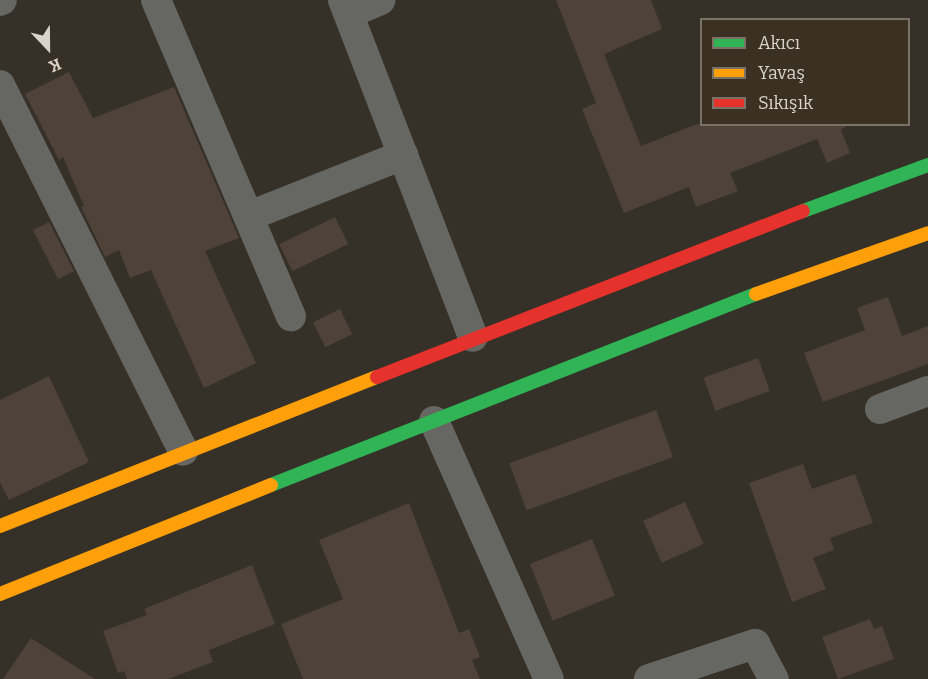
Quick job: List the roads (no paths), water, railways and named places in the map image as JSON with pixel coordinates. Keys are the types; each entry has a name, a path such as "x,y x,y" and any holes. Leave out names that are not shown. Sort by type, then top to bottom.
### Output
{"street":[{"path":"156,0 291,316"},
{"path":"380,0 346,6 473,338"},
{"path":"0,85 183,452"},
{"path":"249,216 403,155"},
{"path":"0,526 473,338 928,165"},
{"path":"0,594 713,309 928,233"},
{"path":"880,409 928,391"},
{"path":"434,421 549,679"},
{"path":"649,679 755,644 774,679"}]}
